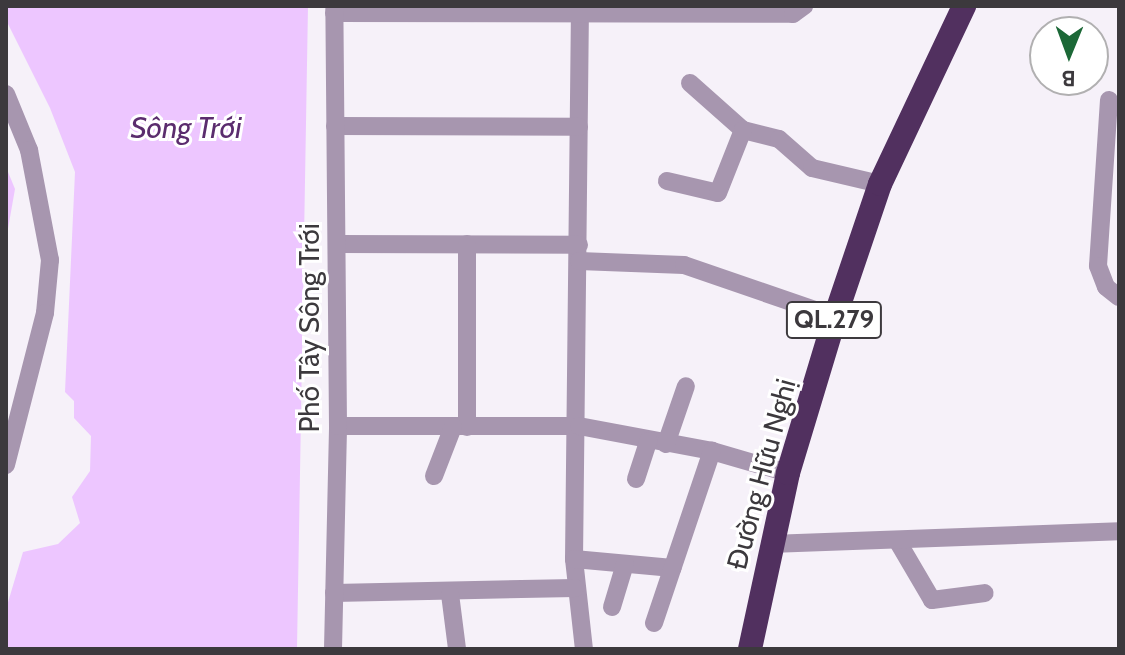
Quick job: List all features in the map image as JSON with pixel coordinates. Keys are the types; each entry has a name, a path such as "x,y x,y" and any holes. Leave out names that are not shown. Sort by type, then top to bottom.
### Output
{"highway":[{"name":"Đường Hữu Nghị","path":"750,649 770,544 788,473 835,317 880,184 964,6"}],"street":[{"path":"334,10 793,14 804,6"},
{"name":"Phố Tây Sông Trới","path":"333,649 338,426 334,10"},
{"path":"580,10 579,426 574,559 584,649"},
{"path":"690,83 743,130 779,139 820,171 880,184"},
{"path":"6,94 29,150 50,260 45,313 6,465"},
{"path":"1109,100 1098,266 1106,287 1119,297"},
{"path":"335,126 579,127"},
{"path":"667,181 718,193 743,130"},
{"path":"337,244 467,244 684,265 835,317"},
{"path":"434,476 460,427 467,244"},
{"path":"636,479 686,386"},
{"path":"338,426 579,426 712,451 788,473"},
{"path":"654,623 712,451"},
{"path":"770,544 898,542 1119,531"},
{"path":"898,542 932,600 985,593"},
{"path":"574,559 673,568"},
{"path":"612,607 625,564"},
{"path":"334,593 450,594 575,588"},
{"path":"450,594 457,649"}],"water":[{"name":"Sông Trới","path":"6,6 308,6 297,649 6,649 6,609 23,552 58,544 80,523 72,497 90,471 91,436 74,418 74,401 65,392 75,172 50,108 6,20"},
{"path":"6,167 15,189 6,240"}]}
